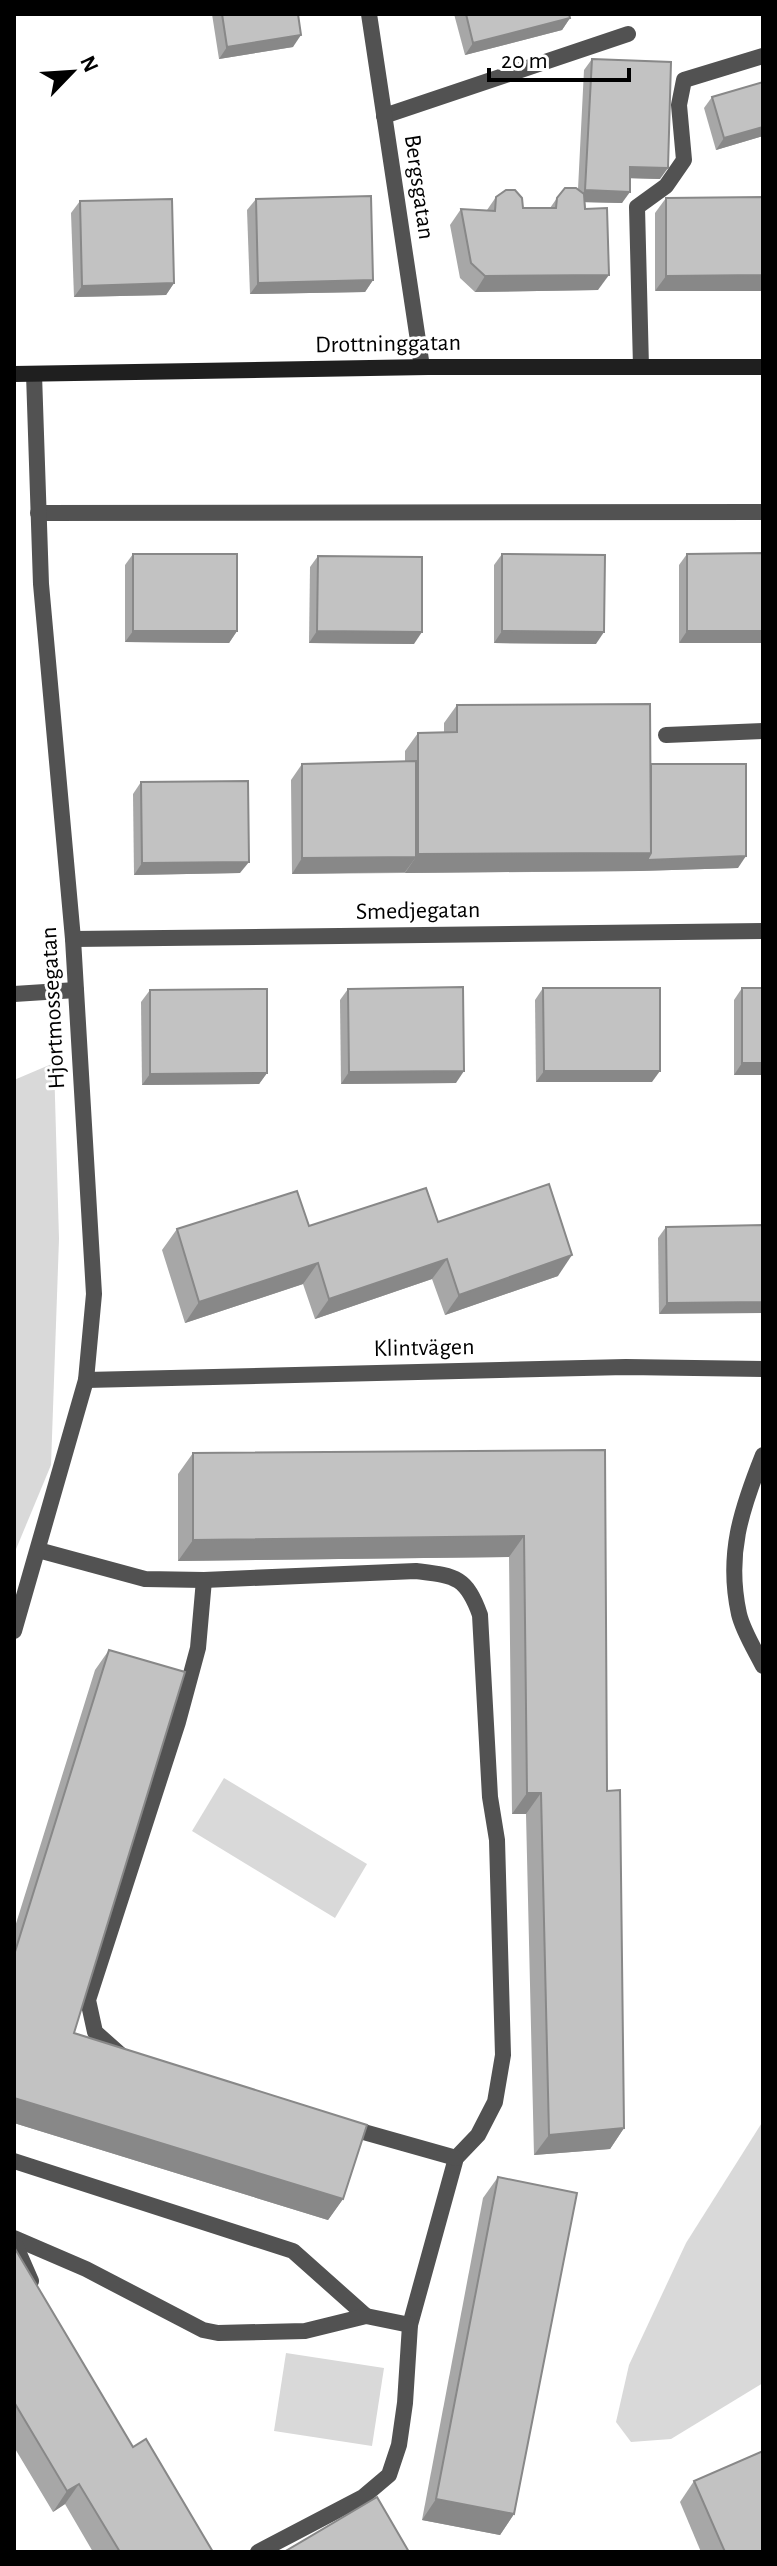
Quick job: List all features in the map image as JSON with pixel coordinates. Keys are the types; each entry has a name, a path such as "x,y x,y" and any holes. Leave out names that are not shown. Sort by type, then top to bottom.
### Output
{"street":[{"name":"Bergsgatan","path":"369,14 422,367"},
{"path":"384,116 628,34"},
{"path":"641,367 637,207 666,186 684,160 679,105 684,80 763,56"},
{"name":"Drottninggatan","path":"14,374 422,367 763,367"},
{"name":"Hjortmossegatan","path":"14,1631 86,1380 94,1294 73,939 41,584 34,374"},
{"path":"38,513 763,512"},
{"path":"666,735 763,731"},
{"name":"Smedjegatan","path":"73,939 763,931"},
{"path":"14,994 76,990"},
{"name":"Klintvägen","path":"86,1380 626,1367 763,1369"},
{"path":"763,1455 745,1500 732,1556 739,1617 763,1666"},
{"path":"38,1550 145,1579 204,1580 416,1571 448,1575 472,1591 480,1615 490,1797 497,1840 503,2055 495,2102 478,2135 456,2158 410,2325 405,2403 399,2445 389,2475 363,2497 258,2552"},
{"path":"134,2061 122,2056 95,2032 88,2000 178,1722 198,1648 204,1580"},
{"path":"335,2124 456,2158"},
{"path":"14,2161 293,2251 366,2316"},
{"path":"14,2240 86,2269 203,2330 218,2333 305,2331 366,2316 410,2325"},
{"path":"14,2240 40,2299"}],"shaded area":[{"path":"54,1063 59,1239 51,1465 14,1554 14,1080"},
{"path":"224,1778 367,1864 335,1918 192,1831"},
{"path":"763,2121 763,2383 671,2439 631,2442 616,2422 629,2365 686,2243"},
{"path":"286,2353 384,2368 372,2446 274,2431"}],"building":[{"path":"222,14 298,14 301,35 227,47"},
{"path":"466,14 569,14 570,18 473,43"},
{"path":"592,59 671,62 668,168 630,167 630,192 585,190"},
{"path":"763,82 763,127 724,138 712,97"},
{"path":"565,188 576,188 584,194 585,209 607,208 609,275 485,276 471,263 461,209 495,211 496,197 506,190 515,190 522,198 523,208 556,208 557,198"},
{"path":"371,196 373,280 258,283 256,199"},
{"path":"763,197 763,275 666,276 666,198"},
{"path":"172,199 174,283 82,286 80,201"},
{"path":"763,553 763,631 687,631 687,554"},
{"path":"133,554 237,554 237,631 133,631"},
{"path":"502,554 605,555 604,632 502,631"},
{"path":"318,556 422,557 422,632 317,631"},
{"path":"650,704 651,853 418,854 418,733 457,732 457,705"},
{"path":"416,761 416,857 302,858 302,764"},
{"path":"651,764 746,764 746,856 647,860 651,853"},
{"path":"248,781 249,862 142,863 141,782"},
{"path":"463,987 464,1071 349,1072 348,989"},
{"path":"543,988 660,988 660,1071 544,1071"},
{"path":"742,988 763,988 763,1063 742,1063"},
{"path":"267,989 267,1073 150,1074 150,990"},
{"path":"549,1184 572,1255 459,1295 447,1259 329,1299 318,1263 199,1302 177,1229 297,1191 309,1226 426,1188 438,1222"},
{"path":"763,1225 763,1302 667,1303 666,1227"},
{"path":"605,1450 607,1791 620,1790 624,2128 549,2135 541,1793 527,1793 524,1536 193,1540 193,1453"},
{"path":"109,1650 185,1672 74,2033 367,2125 343,2199 14,2098 14,1955"},
{"path":"498,2177 577,2193 514,2514 436,2499"},
{"path":"14,2247 133,2447 146,2439 213,2552 120,2552 79,2484 67,2491 14,2402"},
{"path":"763,2451 763,2552 725,2552 694,2481"},
{"path":"377,2497 409,2552 284,2552"}]}
